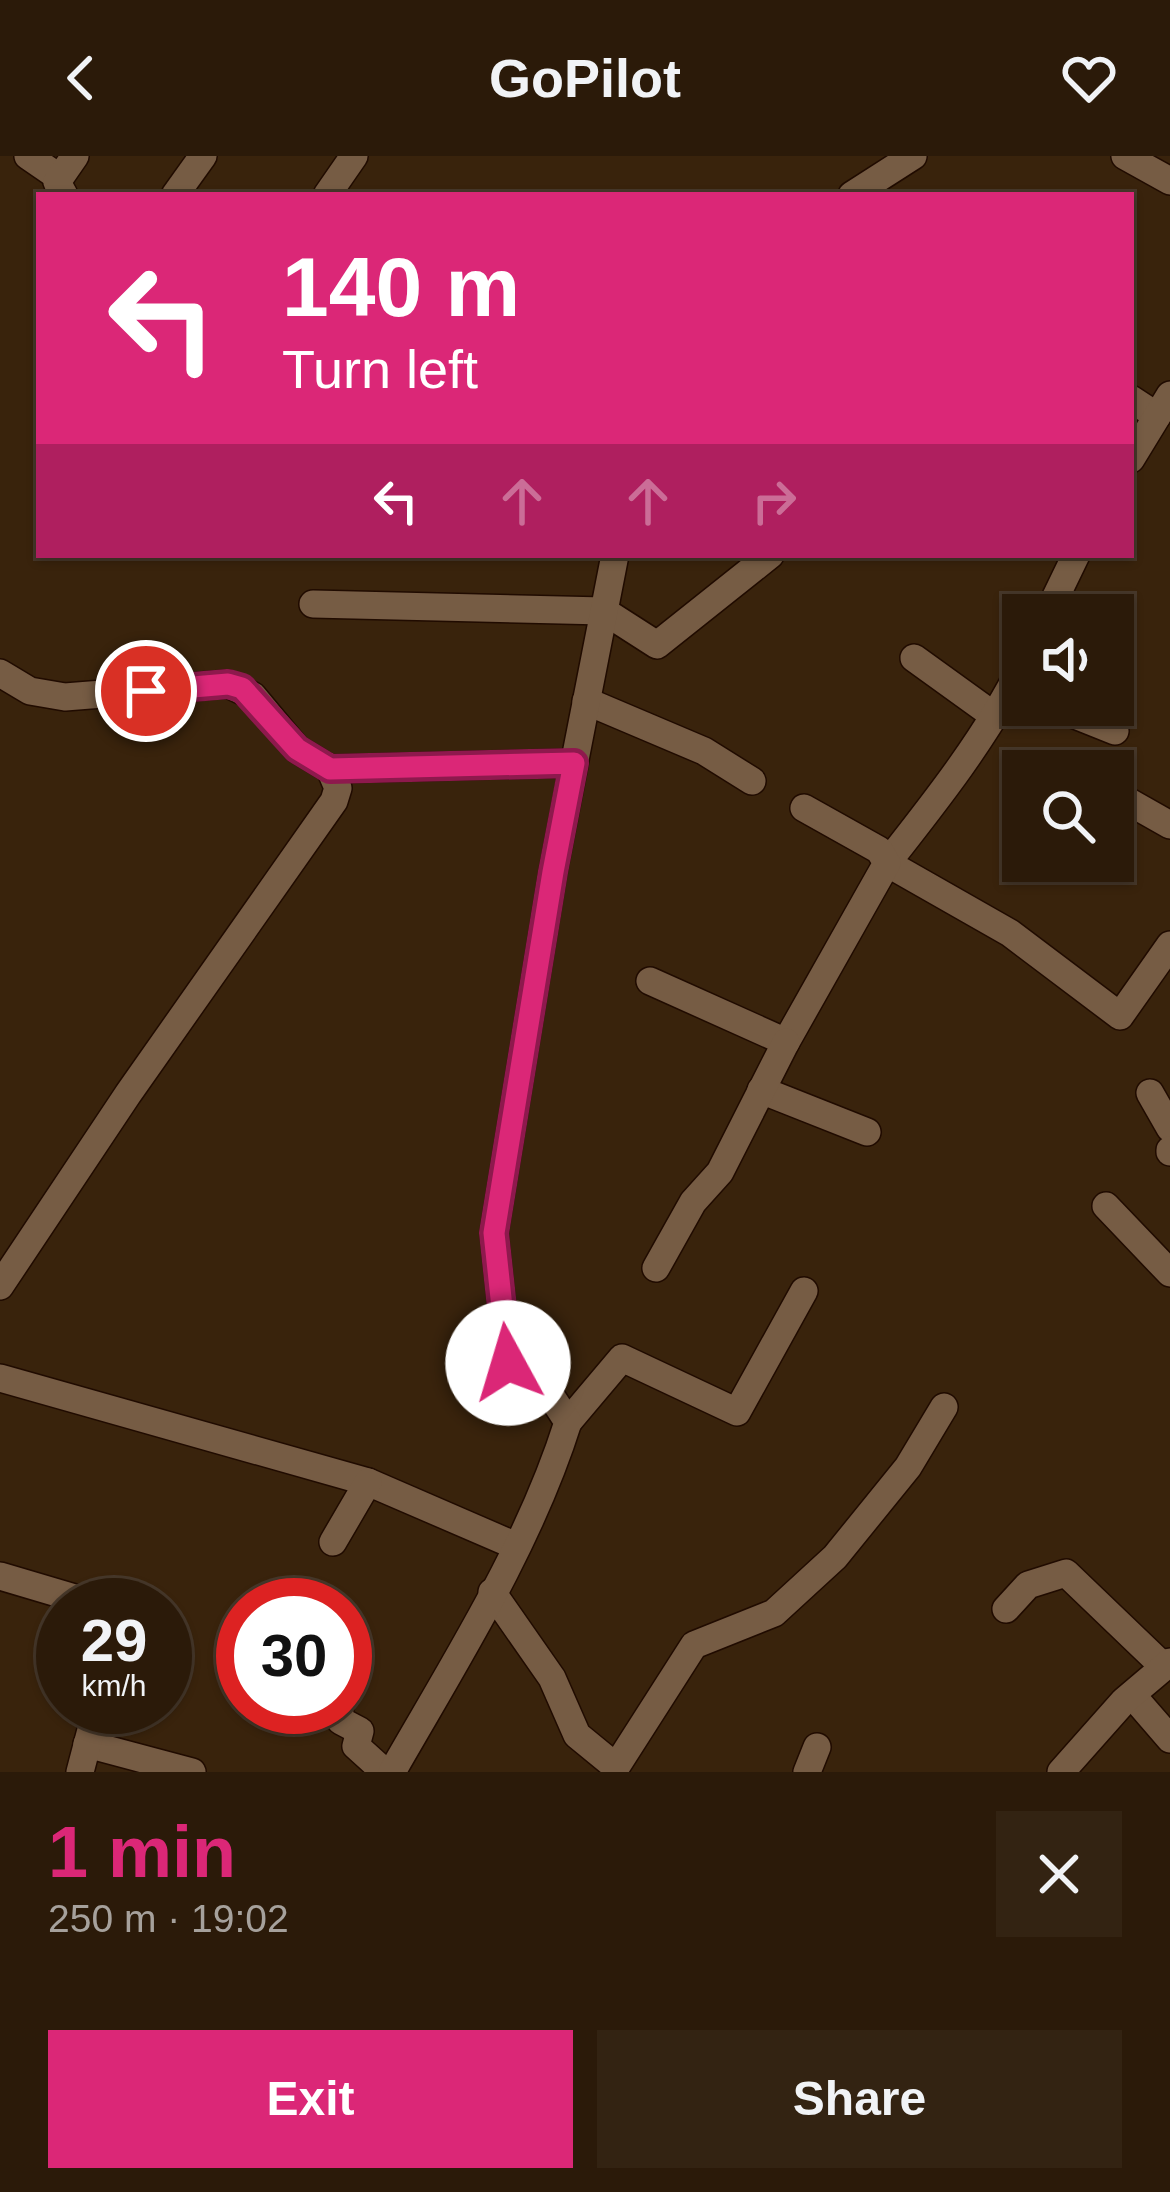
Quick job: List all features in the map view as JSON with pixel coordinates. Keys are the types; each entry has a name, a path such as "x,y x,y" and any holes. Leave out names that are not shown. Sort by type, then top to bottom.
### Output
{"street":[{"path":"28,156 66,176"},
{"path":"177,192 202,156"},
{"path":"329,192 354,156"},
{"path":"857,192 913,156"},
{"path":"1124,156 1170,181"},
{"path":"1134,400 1164,405 1134,454"},
{"path":"568,1422 538,1376 508,1363 494,1233 553,872 614,558"},
{"path":"313,604 604,611 657,645 766,558"},
{"path":"1057,594 1075,558"},
{"path":"914,658 993,715"},
{"path":"0,673 31,691 65,698 228,684 242,688 297,749 330,769 574,763"},
{"path":"586,701 704,751 752,781"},
{"path":"656,1268 693,1202 720,1172 786,1042 887,863 936,802 1002,704"},
{"path":"1105,726 1115,730"},
{"path":"0,1286 334,801 338,788 330,769"},
{"path":"1134,805 1170,825"},
{"path":"803,808 879,850 887,863 1010,933 1120,1016 1170,945"},
{"path":"650,981 786,1042"},
{"path":"761,1090 867,1132"},
{"path":"1150,1093 1170,1128"},
{"path":"1106,1206 1170,1273"},
{"path":"392,1772 516,1546 549,1480 568,1422 622,1358 737,1412 804,1291"},
{"path":"0,1378 368,1482 516,1546"},
{"path":"492,1592 552,1678 577,1735 619,1769 694,1645 774,1613 835,1557 908,1467 944,1407"},
{"path":"333,1542 368,1482"},
{"path":"1006,1609 1028,1586 1066,1573 1167,1665 1132,1695 1061,1772"},
{"path":"0,1576 36,1587"},
{"path":"1132,1695 1170,1739"},
{"path":"80,1772 90,1734"},
{"path":"359,1734 356,1746 377,1765 378,1772"},
{"path":"87,1744 192,1772"}],"route":[{"path":"146,691 228,684 242,688 297,749 330,769 574,763 494,1233 508,1363"}]}
